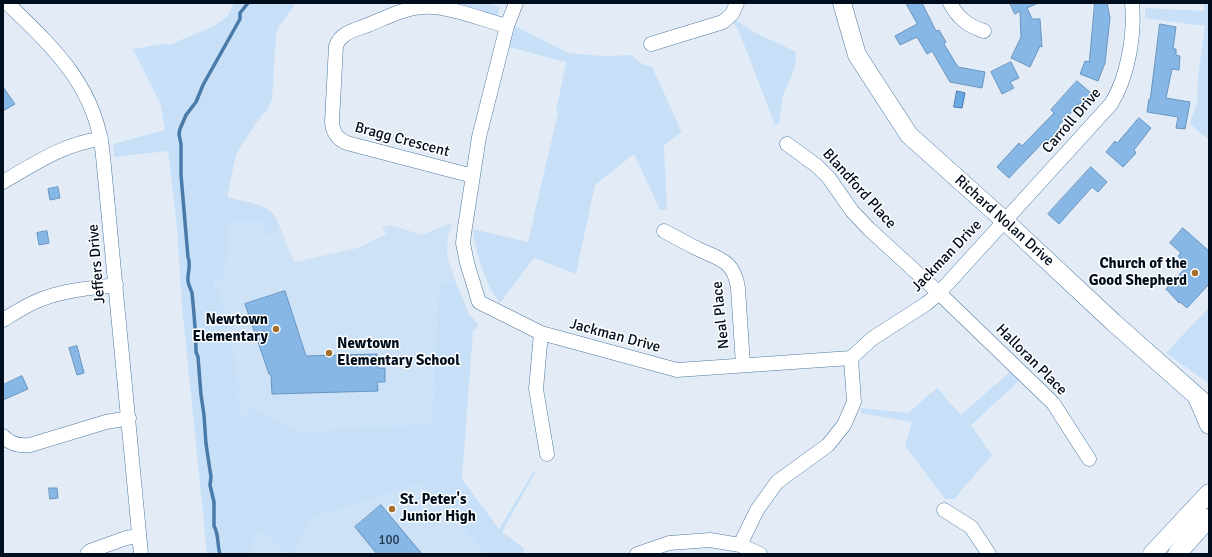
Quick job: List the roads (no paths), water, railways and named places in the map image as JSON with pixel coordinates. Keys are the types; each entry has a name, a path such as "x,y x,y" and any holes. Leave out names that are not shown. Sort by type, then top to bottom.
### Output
{"main road":[{"name":"Richard Nolan Drive","path":"842,3 857,55 909,135 1005,221 1113,322 1205,400"},
{"path":"1205,400 1209,425"},
{"path":"1152,554 1209,493"},
{"path":"1177,554 1209,518"}],"street":[{"name":"Jackman Drive","path":"516,3 507,26 478,137 463,243 467,263 479,302 542,333 677,370 851,358 873,338 926,304 939,293 1005,221"},
{"path":"651,44 723,22 732,14 737,3"},
{"path":"950,3 964,22 984,31"},
{"name":"Carroll Drive","path":"1005,221 1106,110 1116,96 1123,80 1127,64 1133,24 1132,3"},
{"name":"Jeffers Drive","path":"7,5 61,58 73,74 90,102 101,138 141,554"},
{"name":"Bragg Crescent","path":"473,176 347,143 338,138 332,129 336,46 340,37 349,32 400,12 422,7 443,8 507,26"},
{"path":"3,182 40,160 64,149 81,142 101,138"},
{"name":"Blandford Place","path":"787,144 817,166 829,178 860,219 939,293"},
{"name":"Neal Place","path":"664,230 729,264 737,281 738,288 743,365"},
{"path":"3,320 32,303 50,296 77,290 116,285"},
{"name":"Halloran Place","path":"939,293 1053,403 1089,459"},
{"path":"542,333 536,389 547,454"},
{"path":"740,544 757,510 777,482 828,445 844,425 854,402 851,358"},
{"path":"3,436 14,444 30,445 106,422 129,418"},
{"path":"944,510 970,527 989,554"},
{"path":"87,554 90,551 118,541 139,536"},
{"path":"637,554 669,544 710,540 740,544 760,554"}],"water":[{"path":"957,91 965,93 962,108 954,107"}],"waterway":[{"path":"220,554 217,532 214,526 214,502 210,485 211,477 206,444 198,357 196,352 192,293 188,280 189,263 181,175 181,144 179,134 186,115 196,102 203,85 240,19 240,13 248,3"}],"place":[{"name":"Church of the Good Shepherd","path":"1195,273"},
{"name":"Newtown Elementary","path":"276,329"},
{"name":"Newtown Elementary School","path":"329,353"},
{"name":"St. Peter's Junior High","path":"392,509"}]}
